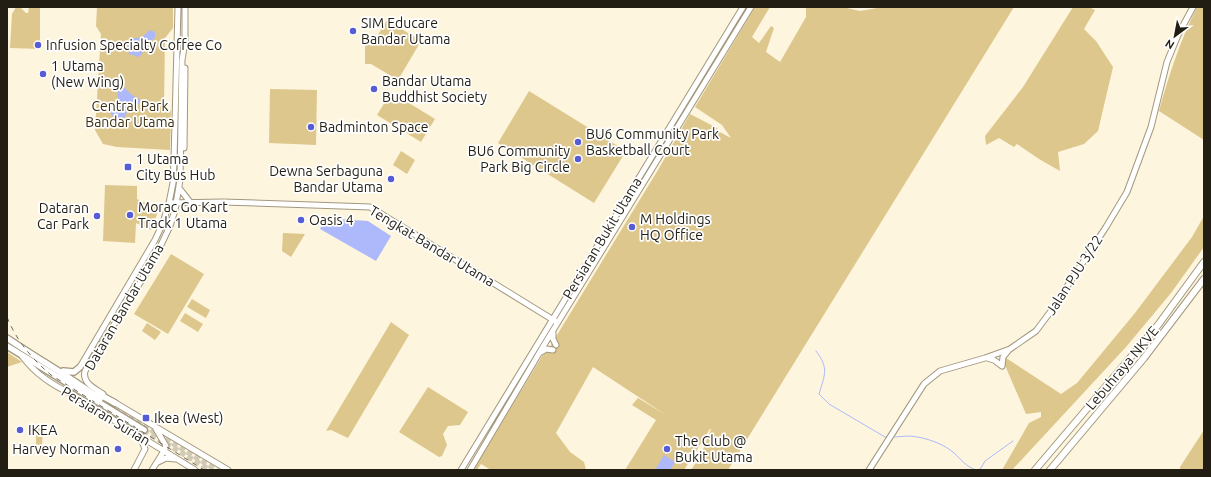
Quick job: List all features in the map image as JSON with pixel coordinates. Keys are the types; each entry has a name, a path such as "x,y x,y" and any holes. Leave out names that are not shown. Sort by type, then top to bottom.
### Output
{"highway":[{"name":"Lebuhraya NKVE","path":"1035,470 1158,325 1204,262"},
{"name":"Lebuhraya NKVE","path":"1050,470 1136,368 1204,279"}],"main road":[{"name":"Persiaran Surian","path":"7,338 74,380 100,399"},
{"name":"Persiaran Surian","path":"7,346 144,430"},
{"path":"54,368 72,373 76,372 80,367"},
{"path":"74,380 115,403"}],"street":[{"name":"Dataran Bandar Utama","path":"80,367 155,240 166,216 170,201 174,160 178,7"},
{"name":"Dataran Bandar Utama","path":"185,7 185,42 182,60 180,180 170,226 143,278 85,371 84,379 87,383 115,403 228,470"},
{"name":"Persiaran Bukit Utama","path":"461,470 744,7"},
{"name":"Persiaran Bukit Utama","path":"470,470 540,352 751,7"},
{"name":"Jalan PJU 3/22","path":"869,470 929,378 948,368 985,358 1010,349 1039,327 1051,312 1127,192 1151,127 1167,62 1178,35 1193,7"},
{"path":"174,210 190,202 179,188"},
{"name":"Tengkat Bandar Utama","path":"170,201 281,203 370,207 558,323"},
{"path":"540,352 546,349 554,348 554,330"},
{"path":"985,358 994,360 1002,366 1003,357 1010,349"},
{"name":"Persiaran Surian","path":"21,355 52,385 74,395 195,470"},
{"path":"152,470 166,446 165,442 154,426"},
{"path":"134,470 145,449 140,436"},
{"path":"156,464 166,458 178,459"}],"green space":[{"path":"16,7 20,7 28,13 29,7 40,7 40,49 10,48 12,14"},
{"name":"Central Park Bandar Utama","path":"97,7 173,7 173,28 165,38 164,106 171,111 170,150 117,147 103,144 95,130 101,34 96,26"},
{"path":"755,7 770,7 752,37 759,43 771,26 774,28 766,52 780,62 806,17 806,7 842,7 860,11 883,7 1014,7 728,470 691,470 701,455 710,429 684,470 625,470 656,420 632,405 638,398 666,415 593,367 556,433 570,452 584,462 586,470 491,470 481,464 477,470 473,470 658,170 690,114 717,128 718,131 731,138 722,125 695,107"},
{"path":"1073,7 1089,7 1095,10 1084,29 1096,41 1113,67 1098,131 1084,144 1058,152 1060,171 1017,144 1014,147 999,138 986,145 985,136 1023,87"},
{"path":"1197,7 1204,7 1204,140 1159,111 1175,58"},
{"path":"387,20 421,41 398,80 371,64 365,64 365,42 371,46"},
{"path":"270,89 317,90 316,145 269,143"},
{"path":"529,91 626,151 594,203 498,143"},
{"path":"391,92 435,119 421,142 377,115"},
{"path":"401,151 415,160 407,174 393,165"},
{"name":"Morac Go Kart Track 1 Utama","path":"105,185 137,186 137,199 159,209 151,230 136,223 135,243 103,241"},
{"path":"1204,216 1204,247 1171,293 1126,347 1012,470 1002,470 1029,423 1041,417 1041,412 1026,414 1004,363 1006,358 1061,394 1077,383 1135,313 1192,237"},
{"path":"283,233 305,234 291,257 282,251"},
{"path":"171,254 204,274 168,334 134,314"},
{"path":"192,299 210,310 206,318 187,307"},
{"path":"185,313 203,324 198,332 180,321"},
{"path":"391,322 409,335 348,438 331,430 326,431"},
{"path":"147,323 161,332 155,340 142,331"},
{"path":"7,352 22,362 7,367"},
{"path":"428,387 468,412 460,425 448,426 443,434 447,445 442,456 439,457 399,432"},
{"path":"36,426 43,426 42,445 36,445"},
{"path":"1204,430 1204,470 1180,470 1180,467"}],"water":[{"path":"150,30 155,32 155,38 149,42 148,47 144,48 142,54 139,57 129,54 129,39 142,37"},
{"path":"119,86 123,86 132,95 141,100 139,104 133,108 129,108 121,122 115,119 108,110 109,107 116,105"},
{"path":"325,218 368,221 391,236 376,261 320,229"},
{"path":"664,455 675,462 670,470 655,470"}],"waterway":[{"path":"816,351 823,362 825,371 819,394 829,404 887,437"},
{"path":"893,437 914,436 927,439 946,447 966,465 976,470"},
{"path":"978,470 985,461 1013,441"}],"tunnel":[{"path":"100,399 217,470"},
{"path":"144,430 210,470"}],"railway":[{"path":"7,317 15,334 25,349 51,375 204,470"}],"place":[{"name":"SIM Educare Bandar Utama","path":"353,31"},
{"name":"Infusion Specialty Coffee Co","path":"38,45"},
{"name":"1 Utama (New Wing)","path":"43,74"},
{"name":"Bandar Utama Buddhist Society","path":"374,89"},
{"name":"Badminton Space","path":"311,127"},
{"name":"BU6 Community Park Basketball Court","path":"578,142"},
{"name":"BU6 Community Park Big Circle","path":"578,159"},
{"name":"1 Utama City Bus Hub","path":"128,167"},
{"name":"Dewna Serbaguna Bandar Utama","path":"391,179"},
{"name":"Morac Go Kart Track 1 Utama","path":"130,215"},
{"name":"Dataran Car Park","path":"97,216"},
{"name":"Oasis 4","path":"301,220"},
{"name":"M Holdings HQ Office","path":"632,227"},
{"name":"Ikea (West)","path":"146,418"},
{"name":"IKEA","path":"20,430"},
{"name":"Harvey Norman","path":"118,449"},
{"name":"The Club @ Bukit Utama","path":"667,449"}]}
